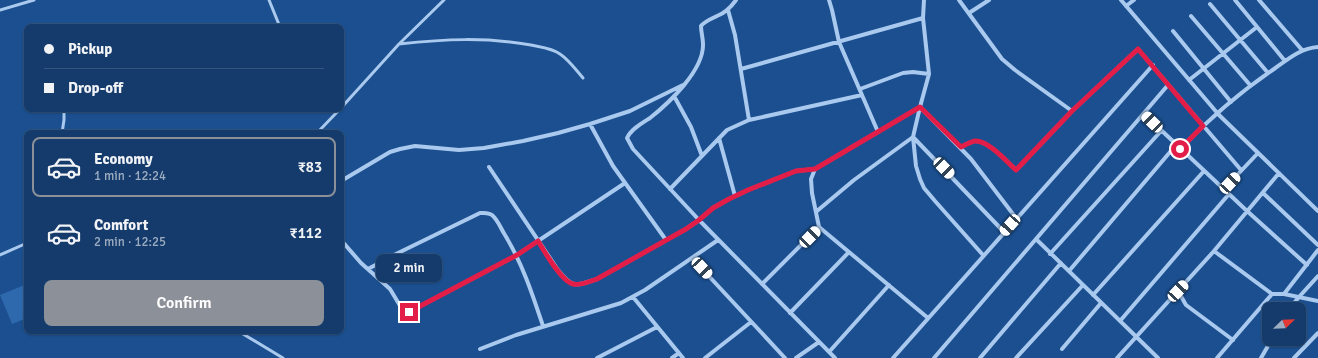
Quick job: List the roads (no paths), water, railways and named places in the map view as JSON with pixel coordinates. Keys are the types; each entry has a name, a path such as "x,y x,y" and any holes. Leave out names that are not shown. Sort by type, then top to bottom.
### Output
{"street":[{"path":"736,0 728,10 704,22 701,26 704,45 702,56 697,67 685,84 664,107 629,134 627,138 633,149 699,220 835,358"},
{"path":"829,0 839,42 878,132"},
{"path":"924,0 923,18 929,74 913,137 916,166 924,188 983,255"},
{"path":"959,0 1002,59 1072,111"},
{"path":"969,13 989,0"},
{"path":"1121,0 1217,114 1318,211"},
{"path":"1126,6 1134,0"},
{"path":"1235,0 1285,61"},
{"path":"1259,0 1302,50"},
{"path":"1210,4 1268,73"},
{"path":"728,10 735,35 750,120"},
{"path":"1191,16 1250,85"},
{"path":"741,69 923,18"},
{"path":"1189,80 1257,27"},
{"path":"1173,31 1231,102"},
{"path":"1180,149 1203,126 1250,85 1302,50 1318,47"},
{"path":"961,147 976,141 983,142 1016,170 1072,111 1138,49 1242,170"},
{"path":"893,358 983,255 1153,66"},
{"path":"860,89 903,73 913,72 929,74"},
{"path":"344,179 390,152 400,148 415,146 459,150 484,148 558,133 630,111 685,84"},
{"path":"934,358 1168,85"},
{"path":"674,96 691,127 702,156"},
{"path":"670,189 728,130 750,120 862,96"},
{"path":"489,167 566,280 574,284 585,283 597,279 666,240 699,220 713,208 735,196 796,171 815,169 920,107"},
{"path":"920,107 971,158 1016,218"},
{"path":"1144,114 1180,149 1307,265"},
{"path":"590,124 613,166 666,240"},
{"path":"1050,254 1161,131"},
{"path":"913,137 1004,232"},
{"path":"816,211 854,180 913,137"},
{"path":"719,138 735,196"},
{"path":"1069,271 1176,145"},
{"path":"1224,189 1258,153"},
{"path":"815,169 811,179 812,193 820,227 928,318"},
{"path":"1093,295 1204,171"},
{"path":"1118,358 1214,251 1279,173"},
{"path":"344,243 368,269 390,288 402,309 409,312 517,255 625,183"},
{"path":"1263,193 1318,245"},
{"path":"1120,321 1229,194"},
{"path":"368,269 480,213 486,212 491,214 497,222 517,255 530,286 543,326"},
{"path":"762,284 820,227"},
{"path":"1036,239 1158,358"},
{"path":"480,349 543,326 620,303 633,297 718,240"},
{"path":"1284,294 1318,250"},
{"path":"1214,251 1272,294 1299,296 1318,301"},
{"path":"790,313 849,252"},
{"path":"692,258 785,358"},
{"path":"980,358 1061,264"},
{"path":"1295,302 1318,276"},
{"path":"829,352 889,285"},
{"path":"1016,358 1083,285"},
{"path":"1178,291 1186,305 1233,340"},
{"path":"1217,358 1272,294"},
{"path":"633,297 683,358"},
{"path":"1062,349 1101,303"},
{"path":"705,358 751,322"},
{"path":"597,358 657,327"},
{"path":"1294,358 1318,333"},
{"path":"796,358 819,342"},
{"path":"1261,358 1268,346"},
{"path":"672,358 679,353"}],"lane":[{"path":"0,10 33,0"},
{"path":"269,0 279,24"},
{"path":"344,104 399,44 444,0"},
{"path":"399,44 449,39 508,41 560,53 583,78"},
{"path":"62,130 64,112"},
{"path":"320,130 336,112"},
{"path":"0,255 24,244"},
{"path":"243,334 283,358"}]}
